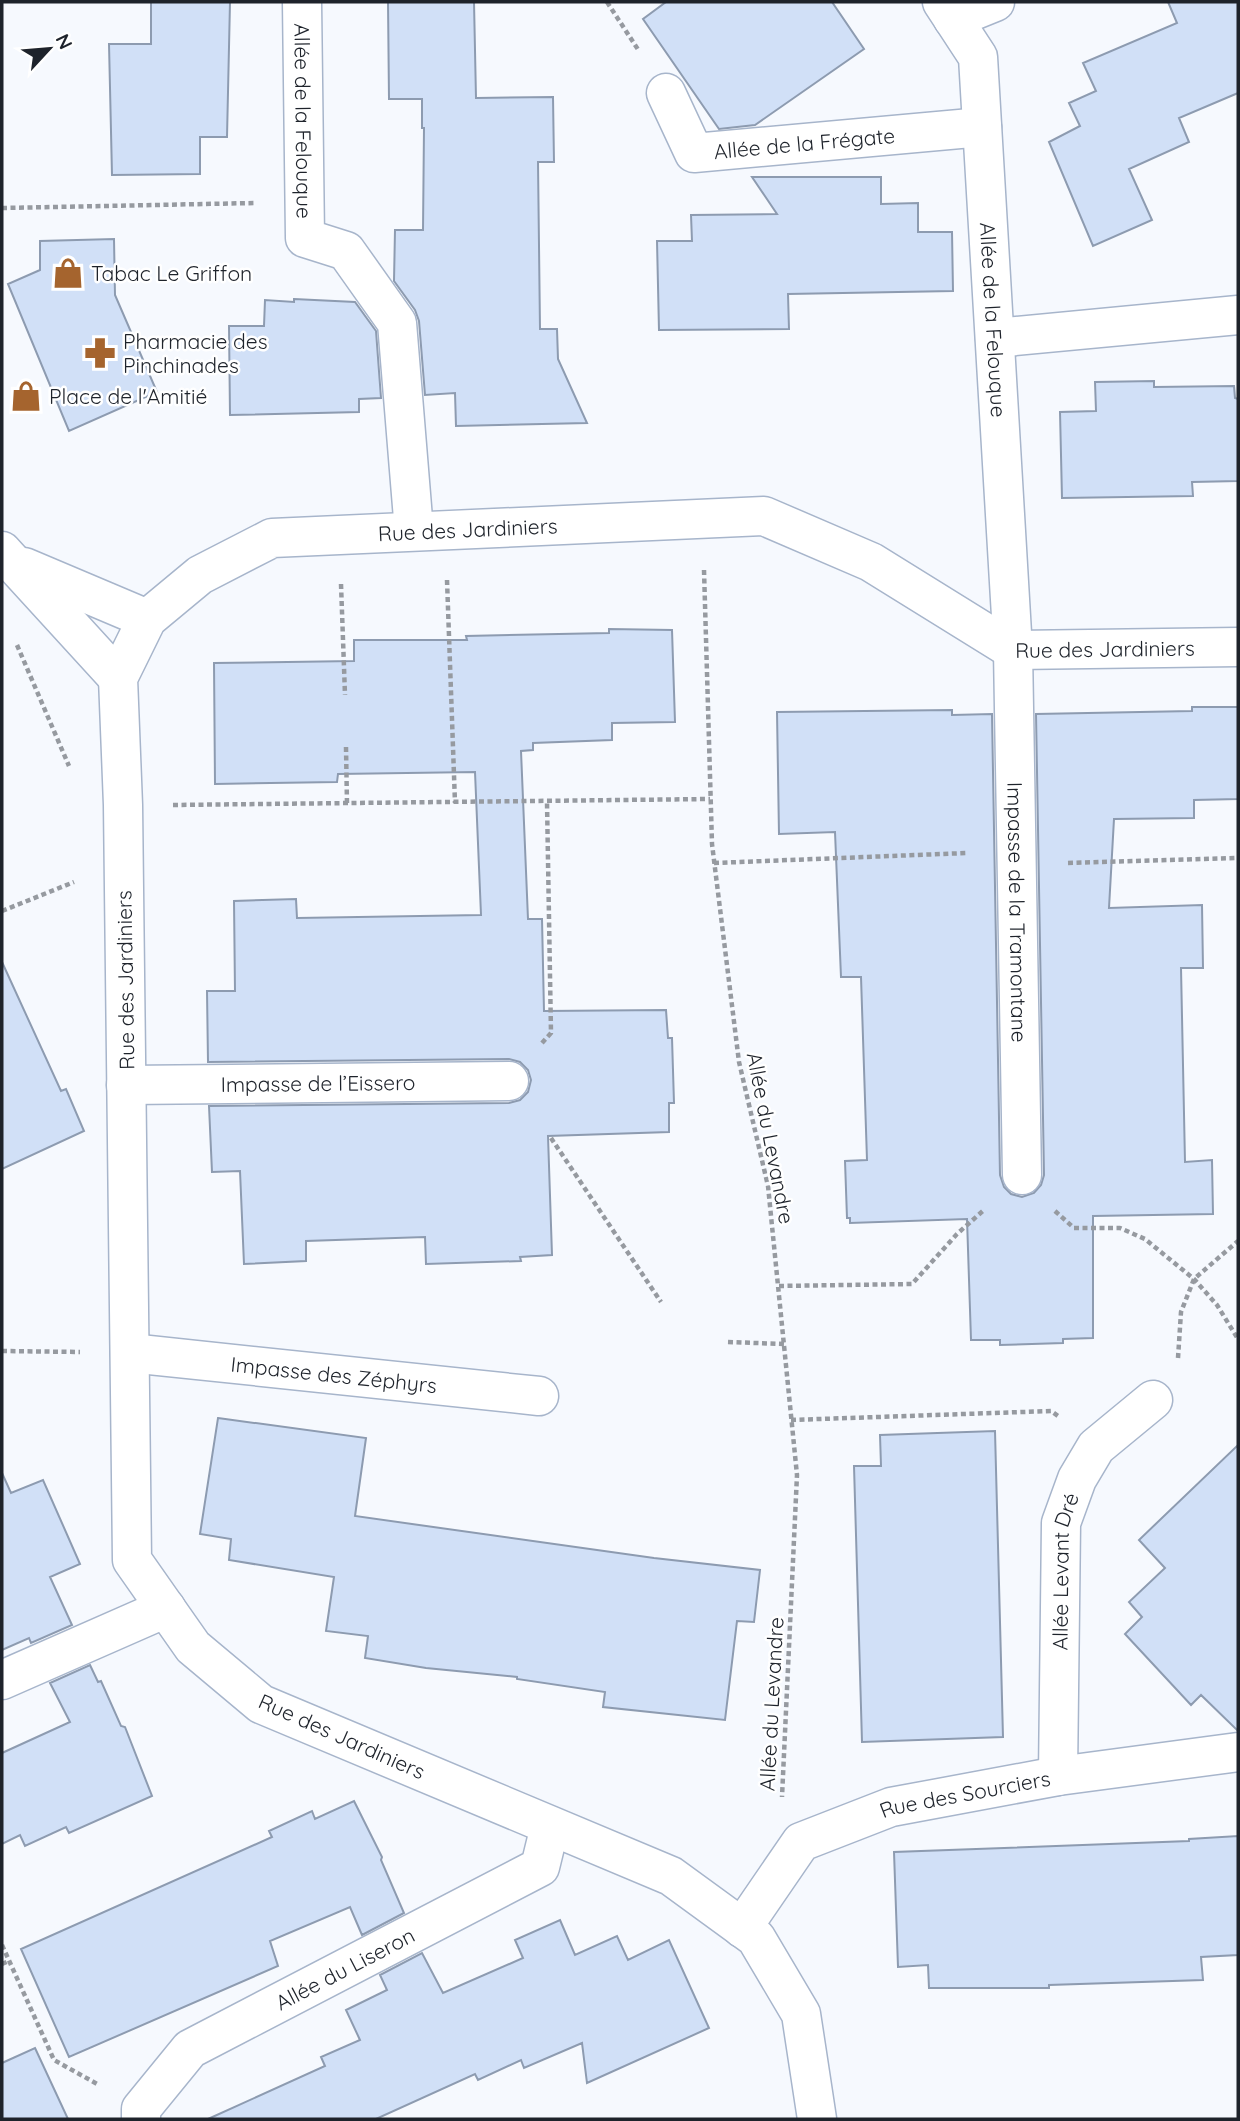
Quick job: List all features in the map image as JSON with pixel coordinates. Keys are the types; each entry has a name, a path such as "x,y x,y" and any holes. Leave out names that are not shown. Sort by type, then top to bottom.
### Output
{"street":[{"name":"Allée de la Felouque","path":"302,2 305,238 346,251 397,323 429,530"},
{"path":"948,10 995,2"},
{"name":"Allée de la Felouque","path":"948,10 978,57 1013,650"},
{"name":"Allée de la Frégate","path":"666,93 694,153 982,127"},
{"path":"995,338 1238,315"},
{"name":"Rue des Jardiniers","path":"817,2119 802,2014 756,1938 671,1876 261,1704 193,1647 132,1560 123,805 118,678 147,619 200,575 272,538 765,516 871,562 1013,650 1238,647"},
{"path":"7,556 147,619"},
{"path":"7,556 118,678"},
{"name":"Impasse de la Tramontane","path":"1013,650 1022,1175"},
{"name":"Impasse de l’Eissero","path":"126,1085 509,1081"},
{"name":"Impasse des Zéphyrs","path":"130,1353 539,1396"},
{"name":"Allée Levant Dré","path":"1058,1776 1061,1523 1077,1479 1096,1447 1153,1400"},
{"path":"2,1680 166,1608"},
{"name":"Rue des Sourciers","path":"801,1842 891,1807 1058,1776 1238,1752"},
{"name":"Allée du Liseron","path":"141,2114 190,2049 540,1867 550,1826"},
{"path":"742,1928 801,1842"}],"path":[{"path":"607,2 666,93"},
{"path":"2,208 305,203"},
{"name":"Allée du Levandre","path":"702,519 714,863 739,1062 768,1185 797,1475 781,1801 801,1842"},
{"path":"429,530 455,803"},
{"path":"340,534 345,695"},
{"path":"13,634 72,773"},
{"path":"346,747 347,804"},
{"path":"123,805 710,799"},
{"path":"509,1081 551,1033 547,802"},
{"path":"714,863 1017,858 1238,858"},
{"path":"2,911 84,878"},
{"path":"551,1138 661,1303"},
{"path":"779,1286 912,1284 957,1234 1022,1175 1051,1208 1074,1228 1119,1228 1145,1239 1194,1279 1217,1306 1238,1339"},
{"path":"1153,1400 1180,1355 1181,1312 1194,1279 1238,1241"},
{"path":"728,1342 785,1344"},
{"path":"2,1351 130,1353"},
{"path":"791,1420 1051,1411 1096,1447"},
{"path":"2,1945 54,2060 141,2114"},
{"path":"2,1964 9,1961"}],"building":[{"path":"151,2 230,2 227,137 200,137 200,174 112,175 109,44 151,44"},
{"path":"388,2 474,2 476,98 553,97 554,162 538,162 540,329 557,329 558,359 587,423 456,426 455,393 425,395 419,321 415,310 394,281 395,230 423,230 422,99 389,99"},
{"path":"666,2 832,2 864,49 755,125 719,129 643,19"},
{"path":"1168,2 1238,2 1238,93 1179,118 1189,142 1129,169 1152,220 1093,246 1049,142 1080,126 1069,103 1096,91 1083,63 1177,23"},
{"path":"752,177 881,177 881,204 918,203 918,232 952,232 953,291 788,294 789,329 659,330 657,241 692,241 691,215 777,214"},
{"path":"114,239 115,295 157,392 69,431 8,284 40,270 40,241"},
{"path":"294,299 355,302 376,331 381,398 359,399 359,412 230,415 229,326 264,326 265,300 294,302"},
{"path":"1154,381 1154,387 1234,386 1235,398 1238,399 1238,481 1192,482 1193,496 1062,498 1060,412 1096,411 1095,382"},
{"path":"609,629 672,630 675,722 612,723 612,740 533,743 533,750 521,751 528,919 542,919 544,1011 666,1010 668,1038 672,1038 674,1103 669,1103 669,1132 548,1136 552,1255 520,1257 521,1261 426,1264 425,1237 306,1241 306,1261 244,1264 240,1171 212,1172 209,1106 509,1103 520,1100 528,1092 531,1080 528,1070 520,1062 509,1059 208,1062 207,991 235,991 234,901 296,899 297,918 481,915 475,772 338,774 337,782 215,784 214,663 354,661 354,640 467,640 466,636 609,633"},
{"path":"1192,707 1238,707 1238,799 1194,800 1194,818 1114,819 1109,908 1202,905 1203,968 1181,968 1185,1162 1212,1160 1213,1214 1093,1216 1093,1338 1063,1339 1063,1343 1000,1345 1000,1340 971,1340 967,1219 850,1223 850,1218 847,1218 845,1161 867,1160 861,977 841,977 835,832 779,834 777,712 952,710 952,715 992,714 1000,1175 1004,1187 1011,1194 1022,1197 1034,1193 1041,1185 1044,1175 1036,714 1192,711"},
{"path":"2,962 61,1091 66,1089 84,1131 2,1169"},
{"path":"218,1418 366,1438 355,1516 654,1558 760,1570 754,1622 737,1621 725,1720 603,1707 605,1692 517,1677 426,1668 365,1658 368,1636 326,1631 334,1577 229,1560 231,1539 200,1534"},
{"path":"995,1431 1003,1737 862,1742 854,1466 881,1466 880,1435"},
{"path":"1238,1445 1238,1731 1201,1695 1191,1705 1125,1634 1142,1617 1129,1602 1165,1568 1139,1540"},
{"path":"2,1473 11,1493 43,1480 80,1564 50,1577 72,1625 31,1643 29,1638 2,1650"},
{"path":"90,1665 98,1682 101,1681 121,1726 125,1727 152,1796 69,1833 66,1827 25,1846 20,1835 2,1844 2,1753 70,1722 50,1683"},
{"path":"354,1801 382,1857 404,1913 362,1935 350,1907 270,1941 278,1966 69,2057 21,1949 272,1837 269,1831 312,1811 315,1819"},
{"path":"1238,1836 1238,1955 1201,1957 1203,1980 1049,1985 1049,1988 929,1988 928,1965 898,1967 894,1852 1189,1841"},
{"path":"560,1920 575,1955 617,1936 628,1960 669,1940 709,2028 587,2083 582,2043 524,2068 521,2060 478,2080 475,2074 376,2119 208,2119 325,2066 321,2057 360,2040 346,2010 387,1990 380,1975 422,1953 443,1993 523,1958 515,1940"},
{"path":"35,2048 68,2119 2,2119 2,2063"}],"place":[{"name":"Tabac Le Griffon","path":"68,273"},
{"name":"Pharmacie des Pinchinades","path":"100,353"},
{"name":"Place de l'Amitié","path":"26,396"}]}
